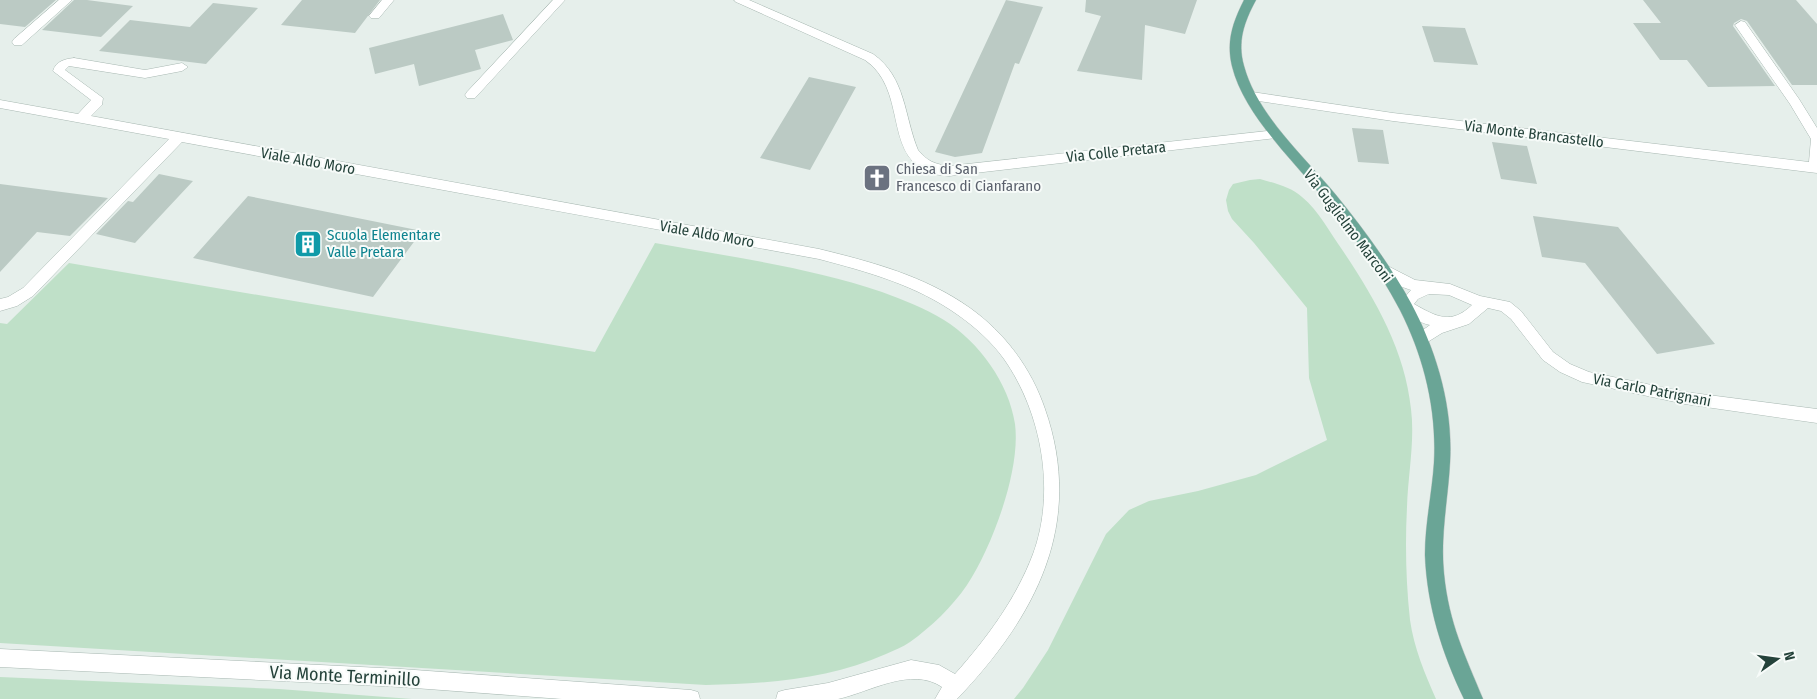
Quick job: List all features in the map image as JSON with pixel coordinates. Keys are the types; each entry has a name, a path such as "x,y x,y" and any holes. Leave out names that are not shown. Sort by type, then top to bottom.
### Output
{"main road":[{"name":"Via Guglielmo Marconi","path":"1250,0 1238,22 1234,47 1239,70 1252,96 1276,134 1337,206 1382,268 1405,306 1421,339 1434,376 1442,425 1442,462 1434,524 1434,554 1438,599 1449,645 1474,699"}],"street":[{"path":"18,42 66,0"},
{"path":"375,16 388,0"},
{"path":"472,95 559,0"},
{"name":"Via Colle Pretara","path":"740,0 869,57 881,66 891,81 911,152 920,164 934,170 949,170 1276,134"},
{"path":"1741,25 1795,102 1817,139 1816,168"},
{"path":"80,120 96,105 98,98 59,71 60,67 66,63 74,62 145,74 182,67"},
{"name":"Via Monte Brancastello","path":"1252,96 1393,117 1816,168"},
{"path":"0,117 6,105"},
{"name":"Viale Aldo Moro","path":"6,105 819,254 892,275 936,294 957,306 994,337 1010,355 1021,373 1031,394 1046,439 1051,488 1048,533 1028,586 1012,617 998,637 951,692"},
{"path":"0,305 12,302 28,292 179,137"},
{"name":"Via Carlo Patrignani","path":"1382,268 1404,282 1450,290 1485,303 1496,303 1510,309 1548,356 1565,368 1587,378 1684,398 1817,416"},
{"path":"1430,288 1413,295 1405,306 1428,319 1451,323"},
{"path":"1421,339 1433,330 1468,318 1480,305 1485,303"},
{"name":"Via Monte Terminillo","path":"0,658 401,678 691,699"},
{"path":"785,699 828,692 911,669 939,674 951,692"}],"green space":[{"path":"1260,179 1282,186 1298,194 1319,215 1355,269 1377,307 1387,326 1402,366 1408,387 1412,421 1406,535 1410,620 1417,651 1436,699 1014,699 1048,650 1106,534 1129,510 1149,501 1198,491 1256,475 1327,440 1309,378 1307,308 1232,219 1228,211 1226,200 1233,184"},
{"path":"655,243 798,269 854,283 906,301 937,316 957,329 980,352 999,379 1012,409 1016,443 1014,463 1003,508 986,550 967,585 941,616 907,644 865,662 820,675 798,679 706,685 0,643 0,323 7,324 69,263 595,352"},
{"path":"0,677 279,689 412,699 0,699"}],"building":[{"path":"0,0 56,0 25,27 0,24"},
{"path":"74,0 133,6 101,37 42,30"},
{"path":"302,0 380,0 355,33 281,25"},
{"path":"1006,0 1043,7 1019,64 1015,63 982,153 955,157 935,152"},
{"path":"1086,0 1197,0 1185,34 1145,25 1142,80 1077,71 1101,16 1085,12"},
{"path":"1643,0 1796,0 1817,24 1817,85 1792,85 1747,21 1741,19 1734,23 1733,26 1775,86 1708,87 1687,60 1660,60 1633,23 1661,23"},
{"path":"213,3 258,8 206,64 99,51 130,20 190,27"},
{"path":"503,14 513,40 475,50 481,69 419,86 414,64 375,74 369,48"},
{"path":"1422,26 1465,28 1478,65 1434,62"},
{"path":"809,77 856,87 810,170 760,158"},
{"path":"1352,128 1383,130 1389,164 1358,162"},
{"path":"1492,142 1527,146 1537,184 1501,179"},
{"path":"159,174 193,181 135,243 96,234 128,201 133,202"},
{"path":"0,184 108,198 70,236 37,232 0,272"},
{"name":"Scuola Elementare Valle Pretara","path":"248,196 422,231 373,297 193,258"},
{"path":"1533,216 1618,227 1715,344 1657,354 1585,263 1542,257"}],"place":[{"name":"Chiesa di San Francesco di Cianfarano","path":"877,178"},
{"name":"Scuola Elementare Valle Pretara","path":"308,244"}]}
